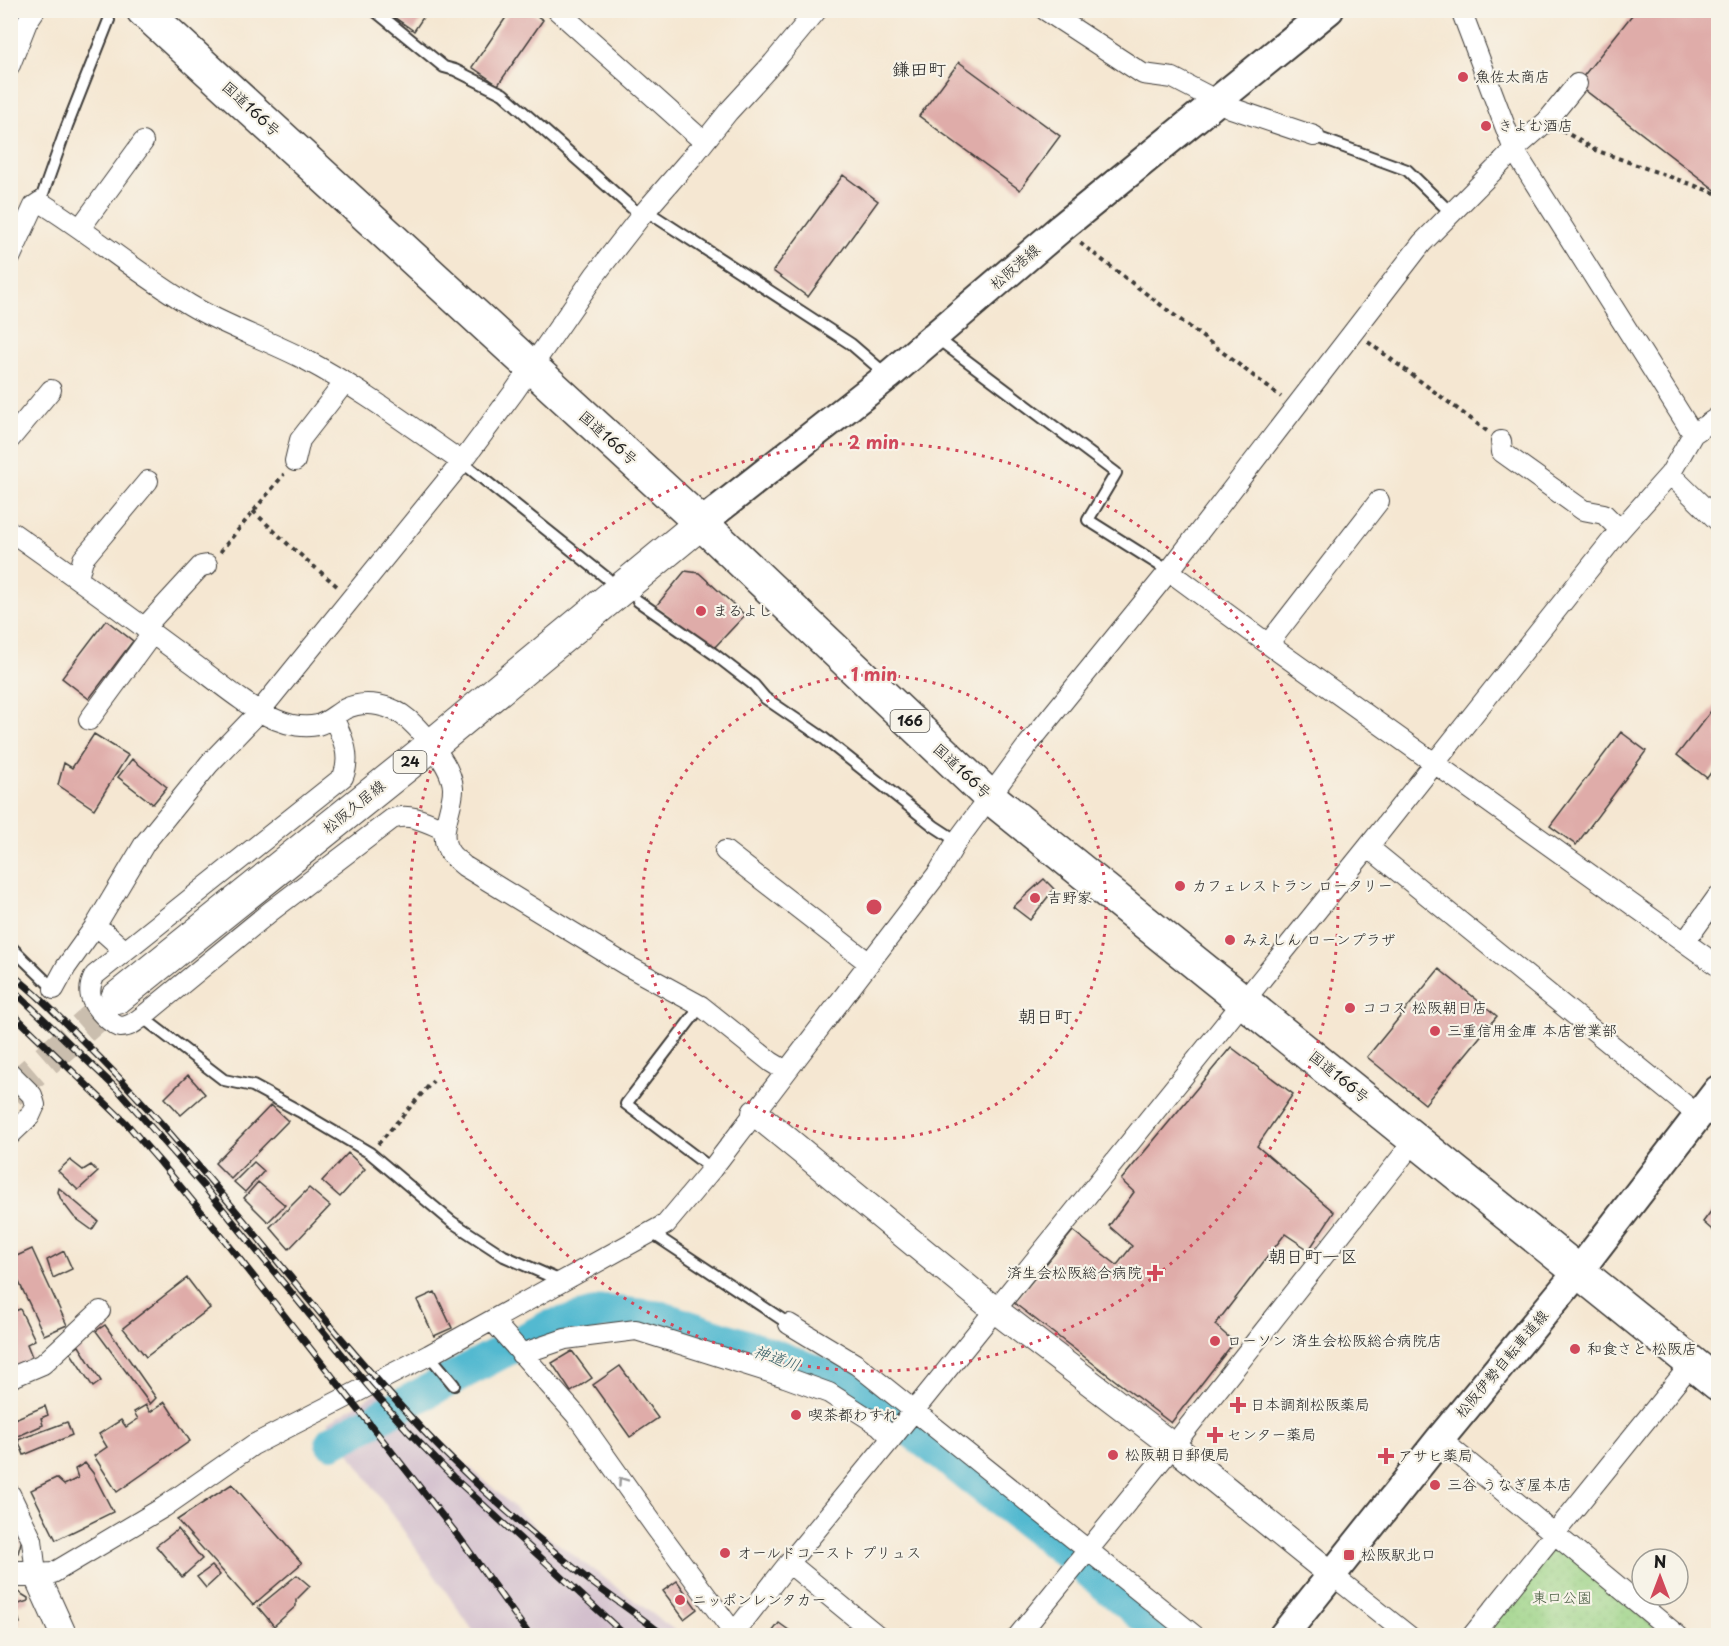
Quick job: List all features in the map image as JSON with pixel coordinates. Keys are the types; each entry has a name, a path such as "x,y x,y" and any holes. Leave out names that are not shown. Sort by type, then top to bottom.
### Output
{"highway":[{"name":"国道166号","path":"143,10 701,523 991,798 1719,1384"}],"main road":[{"name":"松阪港線","path":"701,523 888,376 1060,228 1329,10"},
{"name":"松阪久居線","path":"117,998 432,745 701,523"},
{"name":"松阪伊勢自転車道線","path":"1282,1635 1440,1438 1578,1272 1719,1090"}],"street":[{"path":"10,65 27,22 35,10"},
{"path":"557,10 703,141"},
{"path":"54,989 145,843 209,764 260,711 462,462 595,275 643,213 817,10"},
{"path":"1045,10 1143,74 1173,78 1218,102 1314,136"},
{"path":"1461,10 1514,150 1694,434"},
{"path":"10,1574 53,1573 164,1507 253,1445 429,1355 666,1224 712,1169 938,873 957,840 991,798 1027,746 1169,571 1422,243 1514,150 1547,121 1577,84"},
{"path":"81,227 143,142"},
{"path":"10,258 34,206 40,202 81,227 141,273 192,306 305,359 345,382 462,462"},
{"path":"295,461 300,440 345,382"},
{"path":"10,439 51,390"},
{"path":"492,1320 576,1415 735,1634 789,1563 1368,847 1620,530 1670,474 1694,434 1719,417"},
{"path":"1501,441 1502,452 1583,510 1604,514 1620,530"},
{"path":"1670,474 1719,521"},
{"path":"78,578 83,559 148,481"},
{"path":"1268,644 1379,501"},
{"path":"10,531 274,719 295,725 318,725 345,709 357,705 371,704 398,711 432,745 445,766 453,786 445,830 446,844 450,853 464,866 626,965 700,1006 771,1062 786,1071"},
{"path":"89,720 148,631 201,566 207,566"},
{"path":"1169,571 1719,966"},
{"path":"333,717 346,747 347,759 343,777 95,975 90,986 91,997 110,1022 116,1026 130,1026 271,911 392,819 398,816 411,817 445,830"},
{"path":"1368,847 1699,1116"},
{"path":"725,851 869,963"},
{"path":"1685,942 1719,897"},
{"path":"96,925 124,951"},
{"path":"10,1073 32,1095 35,1105 30,1116 10,1135"},
{"path":"755,1113 995,1310 1173,1446 1409,1635"},
{"path":"1018,1635 1173,1446 1416,1139"},
{"path":"10,1378 43,1364 100,1311"},
{"path":"789,1324 857,1365 1086,1552 1195,1635"},
{"path":"521,1354 565,1339 636,1330 785,1377 829,1394 894,1435"},
{"path":"1472,1635 1692,1363"},
{"path":"1440,1438 1678,1635"},
{"path":"10,1494 32,1540 36,1574 64,1635"},
{"path":"789,1563 878,1635"}],"lane":[{"path":"374,10 444,67 455,70 503,94 643,213 851,345 888,376"},
{"path":"40,202 109,20"},
{"path":"1314,136 1407,170 1451,213"},
{"path":"934,336 1116,472 1088,520 1169,571"},
{"path":"462,462 608,579"},
{"path":"638,601 714,654 754,685 765,698 822,737 934,826 957,840"},
{"path":"10,946 54,989"},
{"path":"700,1006 626,1104 712,1169"},
{"path":"142,1017 224,1080 253,1086 370,1153 452,1222 504,1256 561,1281"},
{"path":"652,1233 789,1324"},
{"path":"429,1355 454,1385"}],"path":[{"path":"1547,121 1595,150 1719,194"},
{"path":"1060,228 1295,407"},
{"path":"1360,336 1501,441"},
{"path":"207,566 295,461"},
{"path":"253,511 351,598"},
{"path":"370,1153 433,1081"}],"shaded area":[{"path":"383,1389 538,1529 681,1635 476,1635 328,1422"}],"green space":[{"name":"東口公園","path":"1563,1549 1654,1627 1648,1636 1480,1636 1550,1550"}],"building":[{"path":"384,10 428,10 414,31"},
{"path":"511,10 528,10 543,20 498,85 472,67"},
{"path":"1636,10 1718,10 1718,192 1577,84"},
{"path":"959,62 1060,136 1020,190 919,116"},
{"path":"843,175 878,201 808,297 773,271"},
{"name":"まるよし","path":"685,571 699,573 745,615 713,649 656,606"},
{"path":"106,620 133,641 89,699 62,678"},
{"path":"1718,702 1718,763 1707,778 1677,755"},
{"path":"1621,732 1646,751 1576,845 1550,826"},
{"path":"94,734 128,755 94,809 58,785 64,763 72,768"},
{"path":"132,759 167,787 153,804 118,777"},
{"name":"吉野家","path":"1044,879 1054,889 1030,920 1013,907"},
{"path":"1439,969 1497,1016 1425,1104 1367,1057"},
{"path":"1231,1047 1293,1094 1257,1146 1334,1212 1309,1250 1285,1234 1215,1325 1234,1342 1171,1423 1014,1303 1073,1231 1117,1265 1132,1246 1109,1226 1134,1192 1121,1180"},
{"path":"188,1075 205,1094 181,1115 165,1098"},
{"path":"271,1105 288,1121 231,1179 215,1163"},
{"path":"348,1153 365,1169 340,1197 322,1181"},
{"path":"70,1160 83,1170 91,1165 98,1172 78,1190 58,1171"},
{"path":"254,1162 264,1171 245,1192 234,1182"},
{"path":"258,1182 285,1205 268,1222 244,1198"},
{"path":"59,1188 98,1221 92,1230 74,1217 61,1200"},
{"path":"309,1188 330,1206 289,1249 270,1227"},
{"path":"1718,1202 1718,1235 1703,1222"},
{"path":"32,1249 67,1325 44,1335 10,1263 10,1259"},
{"path":"64,1251 72,1269 53,1278 47,1260"},
{"path":"187,1278 210,1308 146,1357 123,1328"},
{"path":"435,1292 452,1328 434,1336 417,1300"},
{"path":"20,1309 35,1340 27,1344 33,1359 10,1369 10,1313"},
{"path":"105,1325 156,1398 150,1404 96,1331"},
{"path":"79,1346 101,1381 93,1387 70,1352"},
{"path":"572,1351 592,1378 571,1392 552,1363"},
{"path":"620,1366 658,1418 630,1437 593,1385"},
{"path":"165,1402 190,1441 117,1492 94,1456 107,1447 99,1434 121,1420 126,1427 138,1419 134,1412 146,1405 150,1412"},
{"path":"45,1406 48,1415 41,1418 43,1425 12,1439 10,1421"},
{"path":"67,1422 72,1435 24,1455 18,1440"},
{"path":"85,1463 93,1473 113,1512 56,1540 31,1490 56,1478 64,1485 78,1478 75,1469"},
{"path":"232,1484 302,1563 253,1605 177,1520"},
{"path":"10,1522 22,1539 18,1553 10,1556"},
{"path":"178,1529 202,1559 182,1577 156,1546"},
{"path":"212,1566 220,1575 206,1588 197,1577"},
{"path":"297,1575 310,1586 296,1600 296,1606 274,1626 258,1607"},
{"name":"ニッポンレンタカー","path":"677,1581 697,1609 684,1619 663,1591"},
{"path":"18,1592 28,1598 28,1601 10,1607 10,1595"},
{"path":"16,1610 20,1623 10,1626 10,1612"},
{"path":"779,1623 797,1636 769,1636"}],"waterway":[{"name":"神道川","path":"332,1442 547,1328 606,1312 661,1318 775,1356 840,1381 912,1431 1066,1552 1167,1636"}],"tunnel":[{"path":"10,1092 117,998"}],"railway":[{"path":"10,973 51,1008 133,1092 215,1186 376,1379 437,1445 478,1485 542,1541 664,1636"},
{"path":"10,987 119,1091 207,1190 407,1430 453,1477 626,1636"},
{"path":"10,1011 126,1123 161,1163 459,1537 530,1636"}],"place":[{"name":"魚佐太商店","path":"1463,77"},
{"name":"きよむ酒店","path":"1486,126"},
{"name":"まるよし","path":"701,611"},
{"name":"カフェレストラン ロータリー","path":"1180,886"},
{"name":"吉野家","path":"1035,898"},
{"name":"みえしん ローンプラザ","path":"1230,940"},
{"name":"ココス 松阪朝日店","path":"1350,1008"},
{"name":"三重信用金庫 本店営業部","path":"1435,1031"},
{"name":"済生会松阪総合病院","path":"1155,1273"},
{"name":"ローソン 済生会松阪総合病院店","path":"1215,1341"},
{"name":"和食さと 松阪店","path":"1575,1349"},
{"name":"日本調剤松阪薬局","path":"1238,1405"},
{"name":"喫茶都わすれ","path":"796,1415"},
{"name":"センター薬局","path":"1215,1435"},
{"name":"松阪朝日郵便局","path":"1113,1455"},
{"name":"アサヒ薬局","path":"1386,1456"},
{"name":"三谷 うなぎ屋本店","path":"1435,1485"},
{"name":"オールドコースト プリュス","path":"725,1553"},
{"name":"松阪駅北口","path":"1349,1555"},
{"name":"ニッポンレンタカー","path":"680,1600"}],"district":[{"name":"鎌田町","path":"919,70"},
{"name":"朝日町","path":"1045,1017"},
{"name":"朝日町一区","path":"1313,1257"}]}
